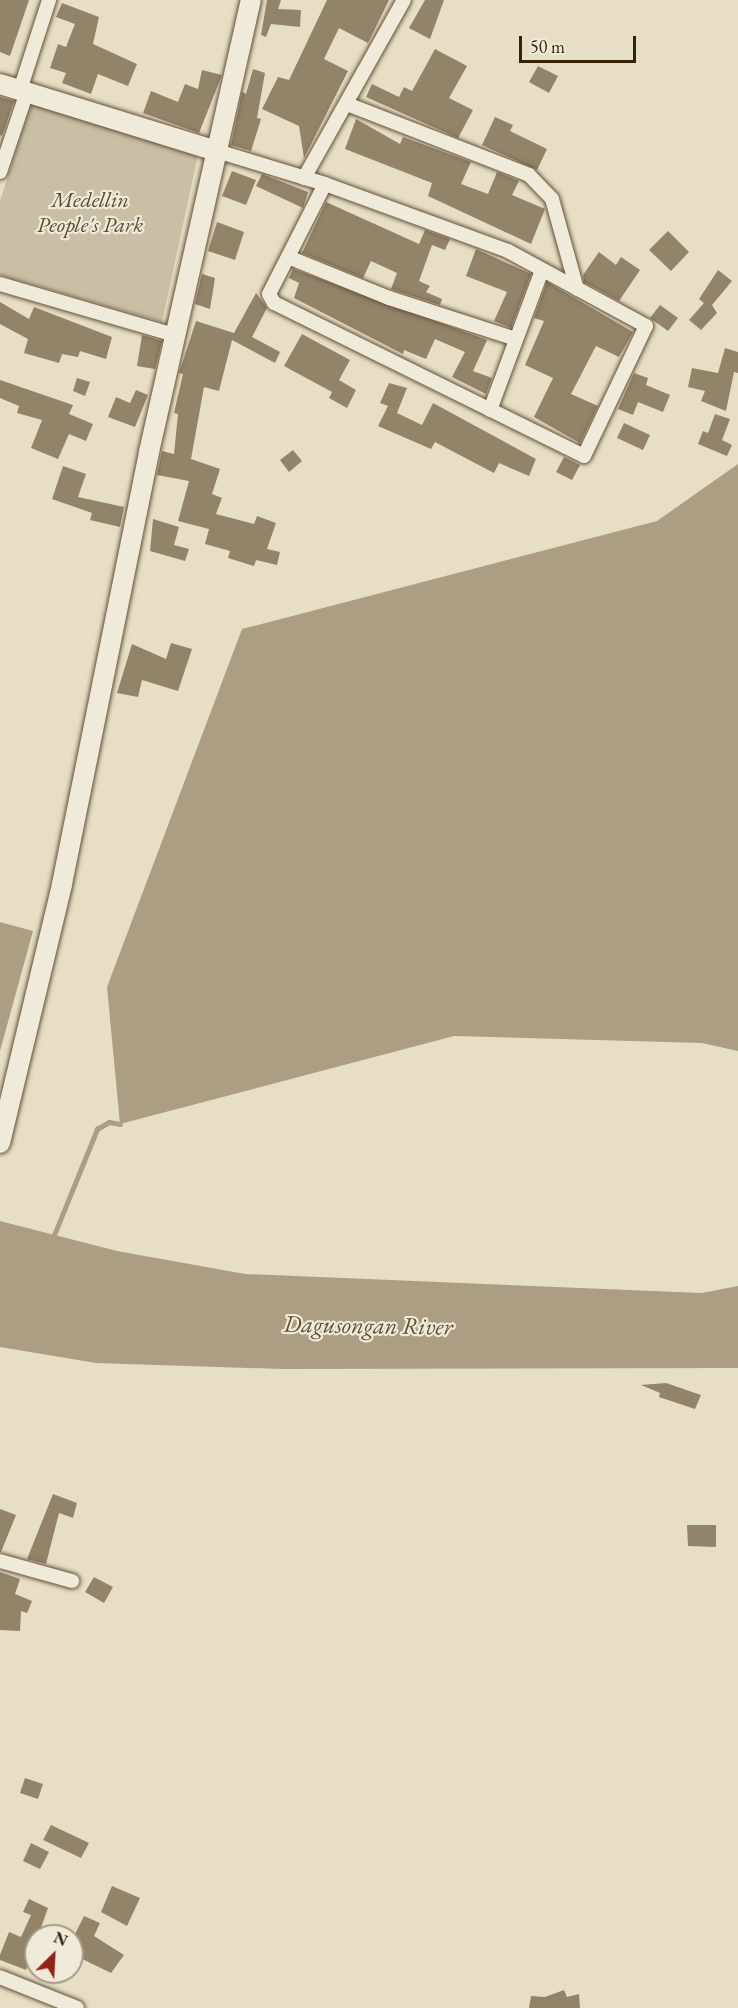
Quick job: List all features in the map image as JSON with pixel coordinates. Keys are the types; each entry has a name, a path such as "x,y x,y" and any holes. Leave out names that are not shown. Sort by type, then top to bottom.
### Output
{"main road":[{"path":"0,1143 62,884 149,452 178,336 251,0"},
{"path":"0,84 217,151"}],"street":[{"path":"0,172 49,0"},
{"path":"304,178 404,0"},
{"path":"347,104 529,175 552,199 577,289"},
{"path":"217,151 325,184 508,251 646,327 584,456 274,303 270,294 325,184"},
{"path":"288,257 389,298 516,339"},
{"path":"490,410 542,270"},
{"path":"0,284 178,336"},
{"path":"0,1561 72,1581"},
{"path":"0,1977 77,2008"}],"green space":[{"name":"Medellin People's Park","path":"32,102 198,155 162,322 0,275 0,201"}],"water":[{"path":"738,464 738,1051 702,1043 454,1036 120,1124 107,987 242,629 657,521"},
{"path":"0,922 33,931 0,1051"},
{"name":"Dagusongan River","path":"0,1221 117,1251 245,1274 702,1293 738,1286 738,1368 283,1369 96,1363 0,1347"}],"building":[{"path":"0,0 29,0 10,56 0,52"},
{"path":"267,0 281,0 278,9 301,10 300,27 271,24 266,37 261,35"},
{"path":"327,0 389,0 368,43 339,28 324,59 348,71 304,158 299,126 262,109 278,77 289,80"},
{"path":"425,0 444,0 430,39 409,28"},
{"path":"62,3 99,17 93,44 137,64 128,86 98,74 91,94 62,83 66,73 50,68 58,44 66,47 75,24 56,17"},
{"path":"435,49 467,66 449,98 473,110 458,138 366,97 372,84 399,97 404,87 412,91"},
{"path":"538,66 558,76 549,93 529,82"},
{"path":"253,69 265,73 257,118 261,119 251,151 231,145 242,92 246,94"},
{"path":"202,70 222,75 199,133 143,113 151,91 178,102 185,84 198,89"},
{"path":"0,97 14,101 2,136 0,135"},
{"path":"495,117 513,125 510,131 547,149 537,170 482,145"},
{"path":"356,119 400,144 403,137 471,162 461,184 488,194 497,172 519,181 512,195 545,209 531,244 428,196 432,183 345,149"},
{"path":"232,171 256,180 246,205 222,196"},
{"path":"262,174 308,192 303,208 256,186"},
{"path":"326,202 419,244 425,230 450,239 445,250 432,245 419,281 430,286 426,292 442,299 440,305 391,289 397,273 371,261 363,278 302,253"},
{"path":"217,222 244,232 235,260 208,251"},
{"path":"668,231 689,252 671,271 649,250"},
{"path":"476,249 531,274 511,328 494,321 507,292 466,276"},
{"path":"599,252 616,265 621,257 640,270 619,301 584,282 583,275"},
{"path":"293,269 487,340 473,371 492,378 486,394 452,377 465,352 435,339 426,359 404,350 403,354 294,298 299,283 289,278"},
{"path":"718,270 732,281 712,305 717,313 701,330 689,320 704,303 699,299"},
{"path":"202,274 215,278 210,309 195,304"},
{"path":"547,282 633,332 619,357 596,346 571,394 598,406 580,443 534,417 553,378 525,365 544,321 534,318"},
{"path":"256,293 267,308 252,337 280,352 275,363 232,340 219,391 204,387 191,459 220,469 212,494 222,498 216,514 254,524 257,516 276,523 267,549 280,552 277,565 256,560 254,566 228,558 230,551 205,544 209,529 178,521 189,481 157,475 162,451 174,454 178,414 174,413 183,374 179,373 196,321 234,333"},
{"path":"0,302 29,319 34,307 112,337 106,359 80,351 78,357 62,354 59,363 24,353 28,339 0,324"},
{"path":"660,305 678,318 668,331 650,318"},
{"path":"302,334 350,360 339,380 356,390 347,408 329,398 332,392 284,366"},
{"path":"142,335 162,341 155,369 137,366"},
{"path":"725,348 738,352 738,373 734,372 726,411 701,401 705,391 688,387 692,368 718,373"},
{"path":"634,373 648,378 646,385 670,395 663,412 638,402 633,415 618,409"},
{"path":"77,378 90,382 85,396 73,391"},
{"path":"0,380 73,405 69,414 93,424 86,441 69,434 58,459 31,448 42,420 17,413 19,406 0,398"},
{"path":"389,383 407,388 397,413 422,425 433,403 536,459 529,476 499,463 494,473 435,442 431,449 378,426 388,406 380,403"},
{"path":"136,390 148,395 135,427 108,417 116,397 130,403"},
{"path":"715,414 730,419 722,440 732,445 727,456 698,444 703,431 708,433"},
{"path":"624,423 650,435 643,450 617,438"},
{"path":"293,450 302,461 289,472 280,460"},
{"path":"564,457 580,465 572,480 556,472"},
{"path":"63,466 86,474 78,497 124,507 120,527 90,520 92,513 52,499"},
{"path":"153,519 179,527 174,545 189,549 185,561 150,551"},
{"path":"171,643 192,649 178,691 142,680 138,697 117,693 132,644 166,659"},
{"path":"666,1383 701,1395 695,1409 659,1397 660,1393 641,1385"},
{"path":"53,1494 77,1503 73,1518 59,1513 46,1564 27,1559"},
{"path":"0,1509 16,1515 1,1552 0,1552"},
{"path":"687,1525 716,1525 716,1547 688,1546"},
{"path":"0,1572 20,1579 15,1594 32,1601 27,1613 21,1611 20,1631 0,1630"},
{"path":"94,1577 113,1587 104,1603 85,1592"},
{"path":"25,1778 43,1784 38,1799 20,1793"},
{"path":"51,1825 89,1843 81,1858 43,1840"},
{"path":"31,1843 49,1852 40,1869 23,1861"},
{"path":"112,1886 140,1898 127,1926 101,1912"},
{"path":"29,1899 48,1908 42,1924 27,1924 31,1915 23,1912"},
{"path":"84,1916 100,1923 94,1936 124,1955 111,1973 84,1960 84,1924 80,1924"},
{"path":"24,1930 24,1969 0,1960 9,1932 21,1937"},
{"path":"564,1990 567,1997 579,1994 580,2008 529,2008 531,1996 545,1997"}],"waterway":[{"path":"52,1240 97,1129 109,1122 120,1124"}]}
